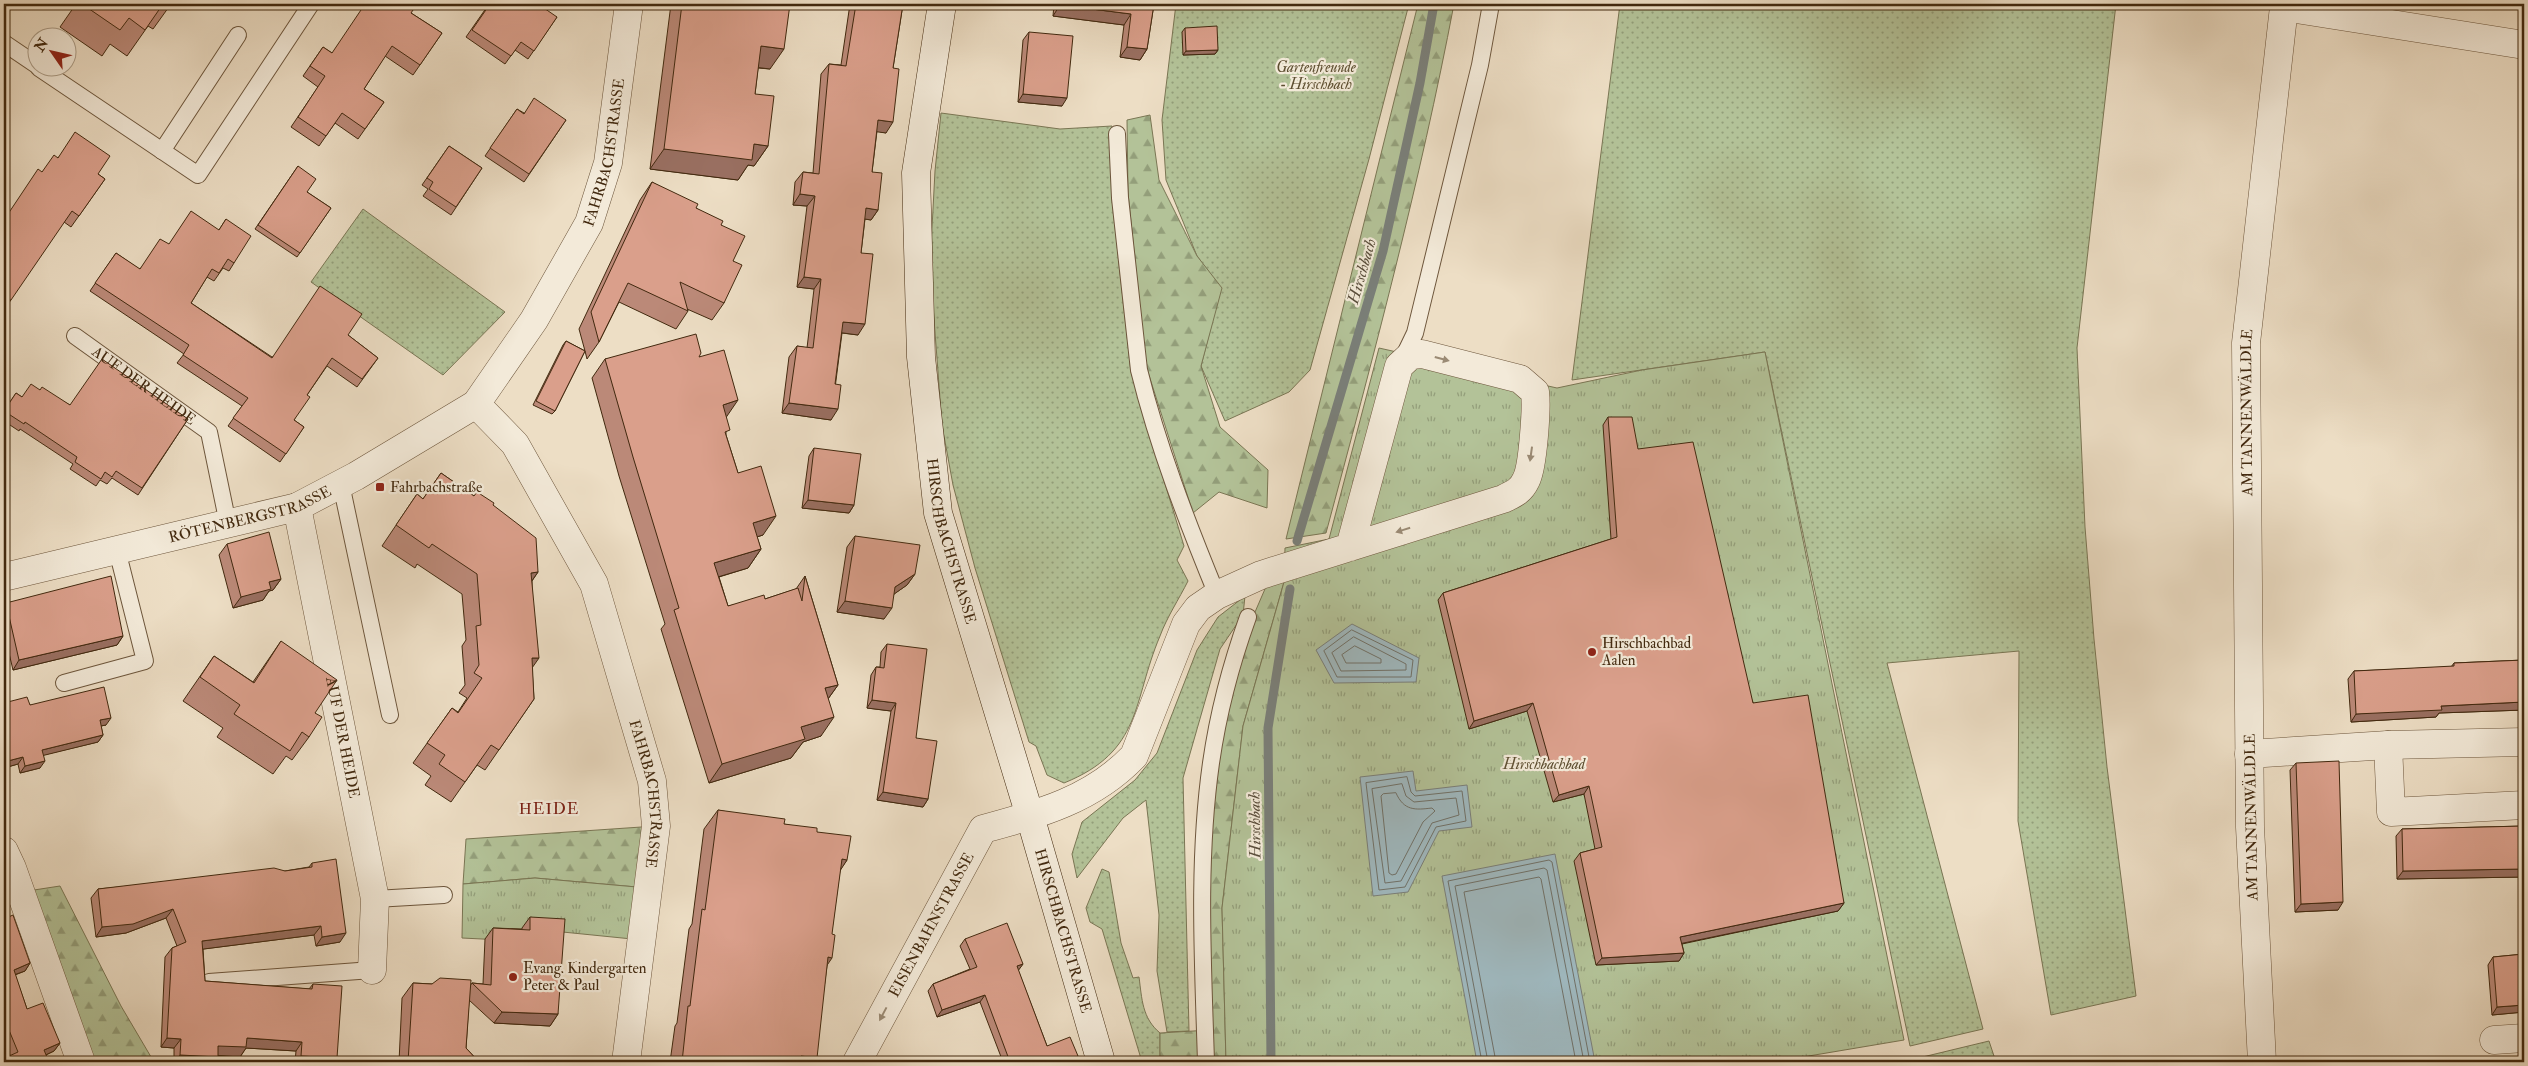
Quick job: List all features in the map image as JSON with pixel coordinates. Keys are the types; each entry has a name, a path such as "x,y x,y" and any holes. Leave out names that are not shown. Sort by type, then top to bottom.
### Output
{"street":[{"name":"FAHRBACHSTRASSE","path":"626,1062 656,826 652,781 594,584 515,444 476,404 534,320 589,222 608,163 629,4"},
{"name":"HIRSCHBACHSTRASSE","path":"942,4 916,173 920,357 938,513 1030,816 1101,1062"},
{"name":"AM TANNENWÄLDLE","path":"2262,1062 2251,856 2246,343 2284,7 2524,44"},
{"name":"EISENBAHNSTRASSE","path":"857,1062 983,829 1030,816 1079,798 1122,769 1134,756 1186,624 1198,608 1217,596 1260,575 1503,499 1518,492 1527,479 1537,407 1535,392 1520,379 1422,354 1410,355 1399,366"},
{"path":"1350,547 1399,366"},
{"name":"RÖTENBERGSTRASSE","path":"4,577 297,508 476,404"},
{"name":"AUF DER HEIDE","path":"297,508 375,899 372,970"},
{"path":"2249,754 2388,745 2524,742"},
{"path":"2388,745 2391,812 2524,805"},
{"path":"4,851 12,868 81,1062"},
{"path":"2494,1040 2524,1038"}],"lane":[{"path":"54,78 198,175 311,4"},
{"path":"1399,366 1415,333 1480,66 1491,4"},
{"path":"162,151 238,35"},
{"path":"4,43 28,60"},
{"path":"1117,134 1120,198 1139,370 1146,398 1185,517 1217,596"},
{"name":"AUF DER HEIDE","path":"75,336 209,432 228,524"},
{"path":"341,484 390,715"},
{"path":"64,683 146,661 117,550"},
{"path":"1206,1062 1203,853 1210,772 1233,659 1248,616"},
{"path":"375,899 444,895"},
{"path":"209,982 372,970"}],"green space":[{"name":"Gartenfreunde - Hirschbach","path":"1176,4 1409,4 1369,159 1310,370 1289,392 1225,421 1201,366 1221,288 1197,256 1166,180 1162,120"},
{"path":"1418,4 1454,4 1441,71 1395,270 1326,533 1286,539"},
{"path":"1620,4 2116,4 2077,348 2085,527 2094,639 2107,767 2136,996 2051,1015 2018,821 2019,651 1887,663 1983,1029 1910,1046 1765,352 1572,380"},
{"path":"941,113 1060,129 1112,126 1112,199 1131,372 1184,546 1177,560 1188,581 1163,629 1131,722 1122,740 1108,756 1090,770 1064,783 1047,775 1036,746 1029,742 975,568 953,485 942,425 930,266 935,171"},
{"path":"1150,115 1159,180 1197,256 1222,288 1201,366 1220,427 1268,470 1267,508 1219,492 1193,513 1146,366 1128,193 1127,120"},
{"path":"363,209 505,312 443,375 311,282"},
{"name":"Hirschbachbad","path":"1379,348 1557,388 1642,370 1765,352 1904,1040 1773,1062 1226,1062 1222,908 1243,726 1284,582 1285,548 1329,539"},
{"path":"1268,582 1284,582 1243,726 1222,908 1226,1062 1160,1062 1160,1033 1210,1030 1207,854 1215,763 1252,619"},
{"path":"1245,596 1243,615 1220,649 1183,778 1189,1031 1167,1032 1157,971 1159,915 1146,800 1123,818 1077,878 1072,854 1082,822 1135,780 1157,753 1197,650 1218,617"},
{"path":"656,826 648,888 535,878 463,884 466,839"},
{"path":"1102,869 1109,872 1121,943 1133,978 1139,977 1146,1014 1160,1033 1160,1062 1142,1062 1102,929 1090,922 1086,908"},
{"path":"535,878 648,888 642,940 523,928 522,941 462,938 463,884"},
{"path":"60,886 121,1006 154,1062 81,1062 21,892"},
{"path":"1989,1041 1996,1062 1902,1062"}],"water":[{"path":"1352,624 1419,658 1416,682 1334,683 1316,650"},
{"path":"1413,771 1416,791 1467,785 1472,827 1439,831 1408,892 1373,896 1360,777"},
{"path":"1555,854 1595,1062 1477,1062 1442,876"}],"building":[{"path":"82,4 163,4 145,30 129,18 120,30"},
{"path":"365,4 417,4 411,13 442,33 420,65 392,46 364,89 384,102 365,129 342,113 326,136 298,117 325,76 310,66 323,47 332,53"},
{"path":"490,4 538,4 557,17 534,51 521,42 511,56 472,30"},
{"path":"682,4 790,4 784,49 761,46 755,94 774,96 768,146 754,144 752,160 664,149"},
{"path":"856,4 903,4 893,68 899,69 893,122 878,120 872,172 882,173 878,210 866,208 861,253 873,254 865,324 843,322 835,384 841,385 838,409 789,403 797,346 813,348 821,279 804,277 815,196 800,194 803,172 819,174 829,64 846,66"},
{"path":"1060,4 1154,4 1147,49 1127,47 1131,14"},
{"path":"1217,26 1218,50 1186,51 1185,28"},
{"path":"1029,32 1073,36 1067,98 1023,94"},
{"path":"534,98 566,120 529,174 490,148 517,109 524,114"},
{"path":"75,132 110,156 98,174 105,179 79,216 72,211 11,300 4,300 4,220 38,169 42,172 54,155 58,158"},
{"path":"449,146 482,168 456,207 429,189 433,182 427,178"},
{"path":"298,166 316,179 307,192 331,208 300,253 258,225"},
{"path":"652,182 698,204 696,208 723,221 721,225 745,236 733,261 742,265 724,303 680,282 688,311 628,283 599,342 591,312"},
{"path":"191,211 219,230 226,219 251,236 234,263 228,259 219,273 212,269 191,303 272,358 320,286 362,314 348,335 378,358 362,379 332,358 307,395 310,397 294,420 304,427 286,454 233,418 248,398 183,355 189,345 95,283 116,253 140,269 160,239 169,244"},
{"path":"696,334 701,353 699,357 724,350 738,400 723,405 730,430 725,432 738,473 761,466 776,516 753,523 761,549 714,563 728,606 764,595 765,599 798,588 802,601 805,576 838,685 825,688 834,717 801,727 805,739 722,764 674,610 679,608 605,359"},
{"path":"566,341 585,351 555,411 536,401"},
{"path":"102,359 188,419 142,488 116,471 112,477 105,472 101,479 75,462 77,457 25,422 24,424 4,411 16,393 22,397 31,384 40,390 42,387 70,405"},
{"name":"Hirschbachbad Aalen","path":"1608,417 1632,417 1638,449 1693,442 1753,703 1808,695 1844,903 1680,937 1684,953 1602,958 1580,853 1602,847 1589,786 1559,795 1533,703 1474,721 1443,593 1617,537"},
{"path":"814,448 861,454 854,505 808,500"},
{"path":"441,473 474,496 477,492 494,503 493,505 536,538 538,572 531,573 539,658 532,658 534,699 499,750 491,745 465,782 439,764 445,755 427,743 452,708 458,713 482,678 474,673 479,665 476,626 481,625 477,574 432,544 429,548 396,525 417,494 423,499"},
{"path":"269,532 281,579 269,582 271,589 241,597 227,544"},
{"path":"855,536 920,545 915,574 895,587 892,608 845,601"},
{"path":"111,576 123,636 19,660 6,603"},
{"path":"281,641 337,680 315,713 322,717 309,737 302,732 290,751 234,714 240,705 200,677 214,656 254,683"},
{"path":"887,644 927,649 916,738 937,741 928,799 883,792 896,703 872,700 876,667 884,668"},
{"path":"2524,660 2524,702 2441,706 2442,710 2356,714 2354,671 2454,666 2454,663"},
{"path":"104,687 111,718 100,720 103,735 42,750 45,761 25,766 23,757 4,762 4,703 27,697 30,705"},
{"path":"2339,761 2343,902 2301,904 2296,763"},
{"path":"718,810 785,819 784,824 817,828 817,832 851,836 847,860 842,859 832,934 835,935 832,958 828,957 817,1058 801,1056 800,1062 682,1062 688,1006 690,1006 702,909 705,910"},
{"path":"2524,826 2524,869 2403,871 2402,829"},
{"path":"336,859 346,933 322,937 321,926 202,941 205,981 312,989 313,984 342,986 337,1058 301,1056 302,1042 247,1038 246,1047 218,1046 218,1057 180,1055 181,1039 167,1038 172,948 186,942 173,909 133,924 102,927 98,889 274,868 285,871 312,867 312,863"},
{"path":"13,915 30,963 14,970 27,1009 43,1003 60,1043 44,1050 49,1062 9,1062 7,1057 18,1052 4,1018 4,919"},
{"name":"Evang. Kindergarten Peter & Paul","path":"530,917 565,919 558,1014 502,1012 472,983 491,985 493,928 530,930"},
{"path":"1007,923 1023,964 1017,966 1047,1046 1070,1037 1078,1056 1063,1062 1010,1062 985,995 942,1010 933,984 977,967 965,939"},
{"path":"2524,954 2524,1005 2497,1007 2493,957"},
{"path":"440,978 471,980 466,1048 479,1062 408,1062 413,983 432,984"}],"waterway":[{"name":"Hirschbach","path":"1297,541 1383,251 1420,83 1434,4"},
{"name":"Hirschbach","path":"1271,1062 1268,728 1290,589"}],"place":[{"name":"Fahrbachstraße","path":"380,487"},
{"name":"Hirschbachbad Aalen","path":"1592,652"},
{"name":"Evang. Kindergarten Peter & Paul","path":"513,977"}],"district":[{"name":"HEIDE","path":"549,808"}]}
